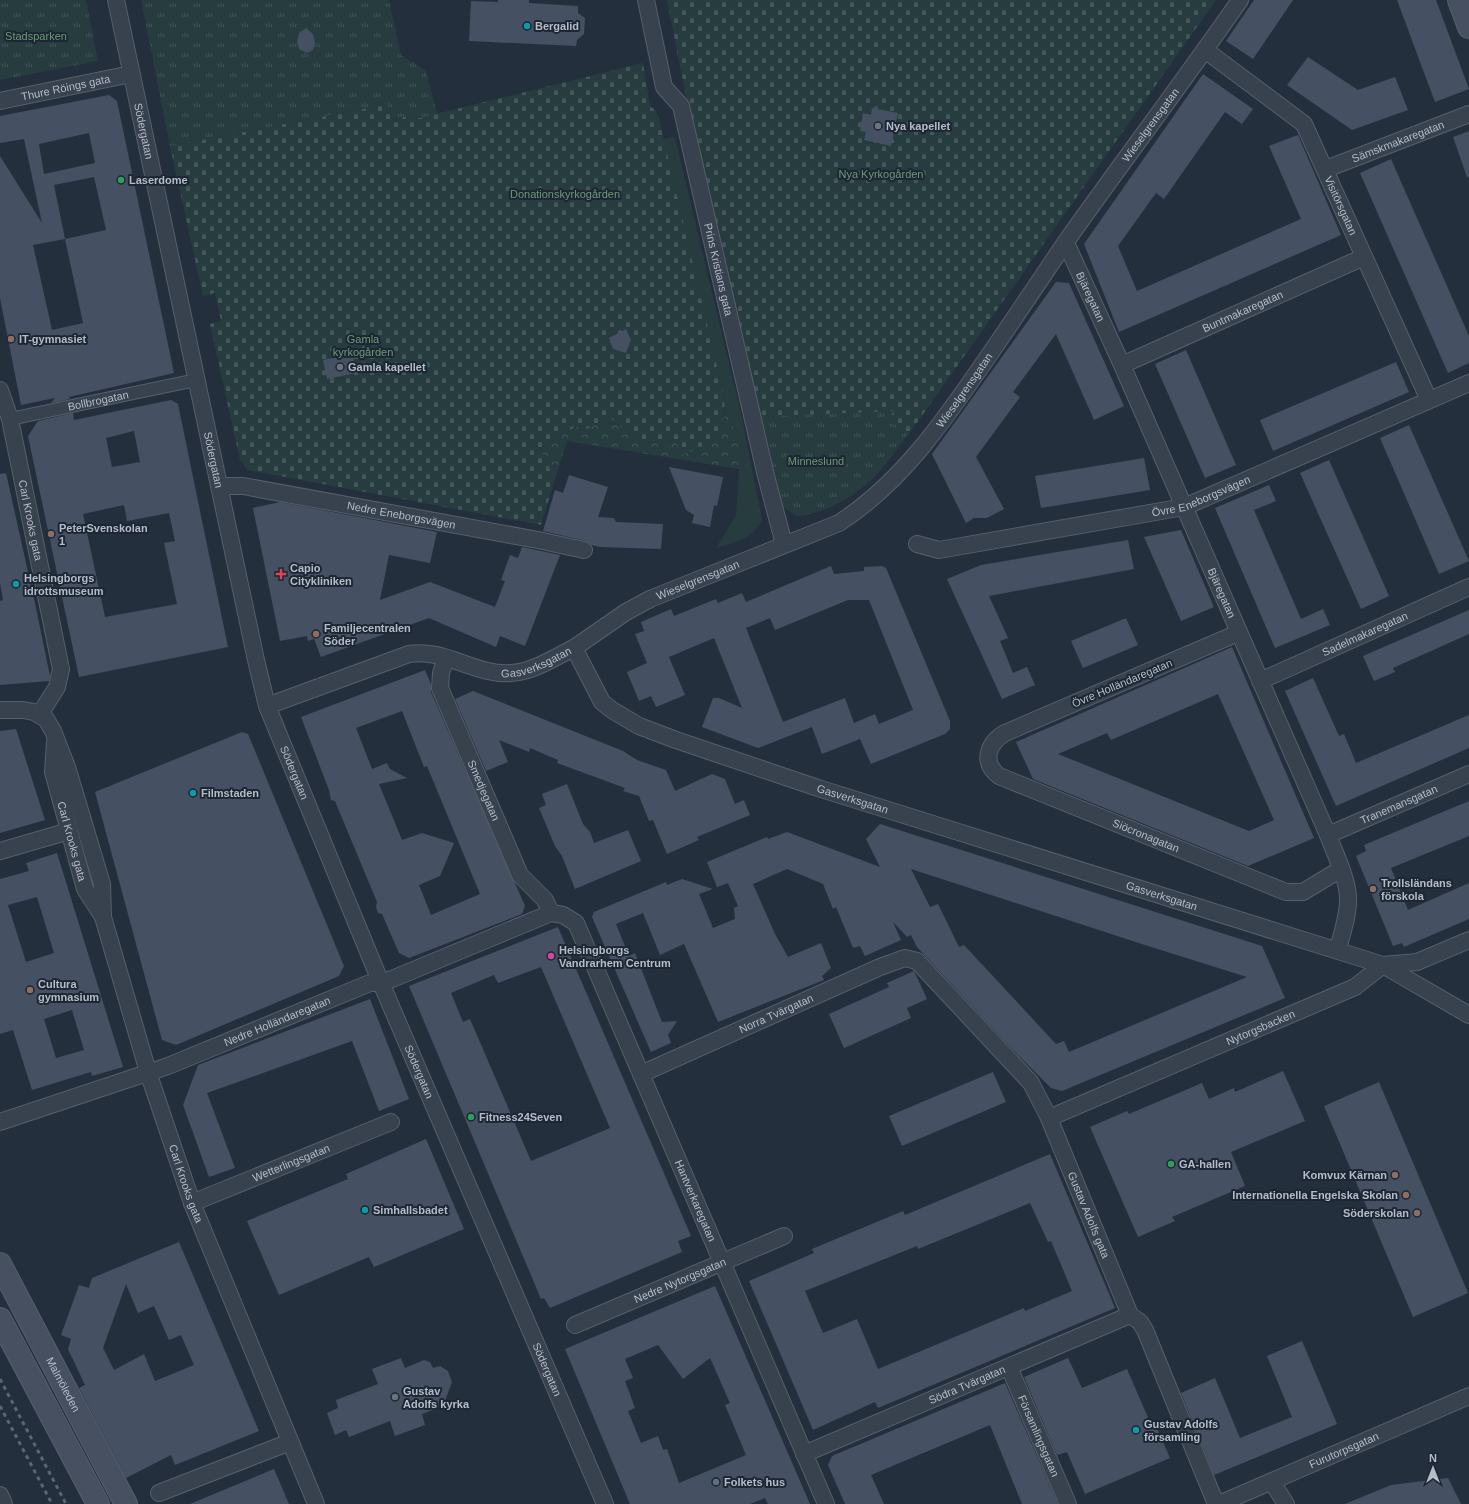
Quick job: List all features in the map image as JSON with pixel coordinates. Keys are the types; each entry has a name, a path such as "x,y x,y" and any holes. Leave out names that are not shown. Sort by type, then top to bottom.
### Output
{"main road":[{"path":"1459,0 1469,27"},
{"name":"Malmöleden","path":"0,1264 126,1504"},
{"path":"0,1319 98,1504"}],"street":[{"name":"Södergatan","path":"116,0 196,380 267,706 381,984 605,1504"},
{"name":"Prins Kristians gata","path":"646,0 664,87 681,106 762,460 784,544"},
{"name":"Wieselgrensgatan","path":"574,648 626,612 650,599 839,523 875,497 901,472 961,396 1066,243 1240,0"},
{"name":"Visitörsgatan","path":"1205,50 1300,119 1310,132 1364,257 1429,400"},
{"name":"Thure Röings gata","path":"0,101 131,74"},
{"name":"Sämskmakaregatan","path":"1326,169 1469,114"},
{"name":"Bjäregatan","path":"1066,243 1122,365 1238,633 1328,835 1341,869 1348,897 1338,949"},
{"name":"Buntmakaregatan","path":"1122,365 1364,257"},
{"name":"Bollbrogatan","path":"5,420 196,380"},
{"name":"Övre Eneborgsvägen","path":"917,544 939,550 1184,507 1469,383"},
{"name":"Carl Krooks gata","path":"0,390 5,420 61,669 57,687 40,714 50,725 67,767 102,884 104,917 148,1072 192,1203 316,1504"},
{"name":"Nedre Eneborgsvägen","path":"219,486 243,486 538,540 584,550"},
{"name":"Sadelmakaregatan","path":"1260,681 1469,587"},
{"name":"Övre Holländaregatan","path":"1005,733 1238,633"},
{"name":"Gasverksgatan","path":"267,706 409,654 429,653 498,673 510,674 536,666 574,648 602,702 625,718 668,737 818,788 1338,949 1383,965 1469,1015"},
{"name":"Smedjegatan","path":"446,658 441,674 440,688 520,875 545,900 551,913"},
{"path":"0,710 29,710 40,714"},
{"name":"Siöcronagatan","path":"1005,733 993,742 989,754 991,767 998,776 1286,892 1297,893 1306,890 1341,869"},
{"name":"Carl Krooks gata","path":"55,738 53,772 69,831 85,889 104,917"},
{"name":"Tranemansgatan","path":"1328,835 1469,774"},
{"path":"0,852 69,831"},
{"name":"Nedre Holländaregatan","path":"0,1122 148,1072 370,983 381,984 551,913"},
{"name":"Hantverkaregatan","path":"551,913 563,915 576,923 826,1504"},
{"path":"1383,965 1417,962 1469,940"},
{"name":"Norra Tvärgatan","path":"641,1074 880,967 901,959 912,958"},
{"name":"Gustav Adolfs gata","path":"912,958 926,970 1030,1083 1049,1118 1130,1315 1140,1322 1145,1330 1216,1504"},
{"name":"Nytorgsbacken","path":"1049,1118 1355,987 1383,965"},
{"name":"Wetterlingsgatan","path":"192,1203 391,1122"},
{"name":"Nedre Nytorgsgatan","path":"575,1325 784,1236"},
{"name":"Södra Tvärgatan","path":"804,1454 1130,1315"},
{"name":"Församlingsgatan","path":"1009,1367 1068,1504"},
{"name":"Furutorpsgatan","path":"1219,1504 1469,1396"},
{"path":"159,1492 290,1442"},
{"path":"1272,1482 1286,1504"},
{"path":"0,1496 4,1504"}],"green space":[{"name":"Stadsparken","path":"0,0 86,0 98,61 0,80"},
{"path":"141,0 389,0 401,55 426,71 437,114 419,118 408,115 395,121 387,104 170,146"},
{"name":"Nya Kyrkogården","path":"667,0 1216,0 919,420 890,458 858,489 844,498 818,511 797,516 782,506 707,191 679,64"},
{"name":"Gamla kyrkogården","path":"643,63 650,106 655,110 659,119 724,396 725,408 723,419 716,435 701,446 681,455 675,439 657,441 640,438 632,435 611,418 582,431 578,425 540,449 555,479 541,525 248,470 240,460 210,324 221,321 215,293 203,296 170,146 387,104 395,121 408,115 419,118"},
{"path":"675,137 742,418 762,519 754,531 743,539 716,548 736,515 739,469 739,437 725,410 724,396 663,139"},
{"path":"725,410 739,437 739,469 567,441 555,479 540,449 579,425 582,431 611,418 619,426 670,441 675,439 681,455 723,424"},
{"name":"Minneslund","path":"894,411 888,421 909,433 885,465 860,490 840,502 818,512 797,516 782,506 757,417"}],"building":[{"name":"Bergalid","path":"498,0 529,0 529,3 578,6 578,13 585,18 584,34 577,40 576,46 469,41 471,1 498,2"},
{"path":"1254,0 1293,0 1253,59 1226,41"},
{"path":"1397,0 1436,0 1469,89 1435,102"},
{"path":"306,28 313,34 315,43 313,50 307,53 299,49 297,42 299,33"},
{"path":"1308,57 1358,90 1395,77 1408,110 1352,130 1287,85"},
{"path":"1203,74 1253,109 1242,124 1225,112 1164,199 1156,193 1118,246 1137,291 1301,219 1269,146 1298,135 1341,235 1119,332 1084,244"},
{"path":"109,95 117,101 174,373 69,397 70,399 51,403 55,398 21,405 0,298 0,156 42,223 24,139 0,143 0,116","holes":["89,133 95,163 44,174 39,144","94,177 106,230 65,239 54,185","65,239 83,323 52,330 33,245"]},
{"name":"Nya kapellet","path":"872,108 898,113 891,146 864,140 866,132 860,131 863,113 871,115"},
{"path":"1469,131 1469,177 1467,177 1453,137"},
{"path":"1391,159 1469,336 1469,363 1448,373 1360,173"},
{"path":"1056,282 1069,283 1124,406 1094,420 1056,334 1013,392 1020,397 976,457 1004,509 987,518 974,518 966,523 932,454"},
{"path":"626,329 631,340 626,353 613,349 609,338"},
{"path":"1186,350 1236,465 1205,478 1155,364"},
{"name":"Gamla kapellet","path":"353,354 356,373 327,379 323,360"},
{"path":"1396,362 1409,392 1273,451 1260,420"},
{"path":"171,400 178,404 228,647 79,677 28,436 38,421 73,413 74,420","holes":["134,431 140,462 112,467 106,438","124,505 127,521 169,513 175,541 164,543 177,604 105,617 83,514"]},
{"path":"1409,425 1469,561 1439,574 1380,438"},
{"path":"1144,458 1150,490 1041,508 1035,476"},
{"path":"1329,460 1389,596 1361,609 1300,473"},
{"path":"669,467 723,477 717,506 714,505 710,527 692,523 694,515 686,510"},
{"path":"6,473 36,608 50,676 49,681 0,685 0,601 3,600 0,583 0,474"},
{"path":"569,475 608,487 598,517 614,518 616,522 663,524 661,549 600,547 592,545 586,541 543,531 555,490 563,493"},
{"path":"1269,485 1276,501 1254,510 1301,619 1323,609 1330,625 1275,648 1215,508"},
{"path":"280,502 437,532 430,563 389,555 380,600 430,582 495,607 505,581 501,580 510,555 518,558 522,547 560,555 525,646 500,636 496,647 429,618 321,657 314,639 308,641 307,636 280,641 253,508"},
{"path":"1181,530 1214,607 1181,621 1144,537"},
{"path":"1128,540 1134,569 989,596 1008,638 1000,641 1013,673 1027,667 1035,685 1002,699 947,579 981,565"},
{"path":"831,566 834,574 864,571 864,567 882,566 886,568 950,721 950,729 945,734 871,764 860,739 822,754 812,727 758,748 702,727 713,698 719,698 742,708 714,638 669,657 685,695 656,707 651,696 639,701 627,672 647,663 635,634 644,631 641,622 671,609 674,616 716,599 718,603 742,593 746,602","holes":["848,600 869,600 913,710 879,724 875,714 854,723 845,698 783,722 746,628 770,618 775,630"]},
{"path":"1469,610 1469,634 1393,668 1395,672 1374,681 1363,656"},
{"path":"1126,618 1138,645 1083,668 1071,641"},
{"path":"1232,647 1314,838 1248,866 1033,779 1016,742","holes":["1218,694 1274,820 1249,831 1058,754 1107,733 1111,740"]},
{"path":"425,670 431,684 431,692 525,906 522,914 409,958 399,953 382,914 378,913 376,907 377,902 335,801 331,800 329,790 301,717","holes":["402,711 424,767 427,766 480,894 431,915 419,885 440,876 454,843 422,833 402,840 379,784 407,778 390,769 387,763 372,769 356,728"]},
{"path":"1313,678 1339,736 1344,734 1356,763 1469,715 1469,748 1336,806 1285,691"},
{"path":"473,691 623,751 637,760 666,770 675,791 712,774 725,779 735,804 744,800 750,815 697,837 699,840 667,854 653,820 649,821 639,796 623,791 625,788 557,763 558,760 530,748 529,752 499,740 508,762 486,771 455,699"},
{"path":"16,729 45,820 0,833 0,731"},
{"path":"242,732 248,734 344,966 339,976 176,1045 162,1040 95,792"},
{"path":"567,784 583,824 590,832 594,843 628,830 641,861 575,889 562,856 555,846 539,808 546,805 542,794"},
{"path":"1469,801 1469,836 1391,868 1408,910 1469,883 1469,919 1404,947 1402,943 1393,946 1356,856 1366,851 1364,845"},
{"path":"880,824 1262,946 1285,998 1062,1091 1051,1088 1010,1047 917,947 911,935 907,937 893,922 901,940 865,956 860,946 853,948 836,907 833,909 823,884 787,869 753,884 775,934 788,957 821,943 831,968 822,976 824,980 718,1022 684,944 660,955 643,913 616,924 629,956 635,953 662,1022 677,1021 668,1035 671,1043 651,1052 592,917 594,912 666,882 667,885 682,879 713,889 699,894 713,928 735,919 734,908 738,906 728,883 717,887 707,862 767,837 768,839 787,832 880,867 866,839","holes":["911,869 1247,977 1069,1052 1064,1041 1056,1044 964,945 959,947 938,904 930,907"]},
{"path":"57,853 123,1067 92,1076 91,1072 32,1090 13,1030 0,1034 0,879 29,871 26,863","holes":["37,897 54,953 26,962 8,905","72,1010 84,1050 56,1058 44,1019"]},
{"path":"558,927 691,1236 678,1241 682,1252 550,1308 544,1298 541,1299 409,986","holes":["541,967 610,1128 531,1161 470,1019 463,1022 451,993 494,975 498,983"]},
{"path":"914,971 927,999 907,1008 911,1018 844,1048 829,1014 889,987 887,983"},
{"path":"370,999 409,1099 379,1111 352,1041 207,1093 235,1168 209,1177 183,1105 198,1065"},
{"name":"GA-hallen","path":"1283,1071 1305,1121 1231,1152 1245,1186 1172,1217 1175,1221 1138,1237 1090,1127 1127,1111 1129,1114 1202,1083 1209,1099 1234,1088 1235,1092"},
{"path":"993,1072 1006,1102 902,1146 889,1116"},
{"path":"1379,1082 1468,1293 1413,1317 1324,1106"},
{"name":"Simhallsbadet","path":"426,1139 464,1229 374,1267 369,1257 279,1295 247,1221 348,1179 346,1174"},
{"path":"1050,1154 1115,1308 878,1408 875,1402 813,1430 749,1281 814,1253 812,1249 903,1211 905,1215","holes":["1030,1203 1048,1242 1051,1241 1072,1291 1025,1311 1024,1308 878,1369 857,1319 823,1333 805,1291 917,1246 918,1249"]},
{"path":"179,1242 259,1431 175,1465 171,1455 126,1478 79,1388 85,1385 68,1349 71,1339 61,1335 79,1285 89,1288 92,1278","holes":["126,1284 138,1313 154,1306 169,1340 181,1335 194,1365 155,1381 144,1354 114,1370 103,1348"]},
{"path":"715,1286 810,1504 768,1504 765,1498 750,1504 630,1504 565,1349","holes":["658,1345 683,1379 710,1358 730,1403 725,1405 746,1455 679,1483 667,1449 663,1450 658,1436 641,1443 628,1411 635,1408 625,1381 633,1378 625,1359"]},
{"path":"1302,1341 1337,1424 1214,1475 1181,1393 1215,1378 1240,1438 1292,1417 1267,1356"},
{"name":"Gustav Adolfs kyrka","path":"401,1358 405,1368 424,1360 430,1362 433,1368 440,1366 448,1371 452,1382 443,1406 422,1414 425,1425 395,1436 390,1421 349,1437 346,1430 335,1435 327,1413 338,1408 336,1400 378,1384 372,1369"},
{"name":"Gustav Adolfs församling","path":"1068,1358 1082,1388 1127,1369 1152,1427 1156,1426 1170,1458 1085,1494 1067,1452 1057,1455 1024,1377"},
{"path":"1005,1383 1058,1504 1022,1504 990,1425 871,1475 884,1504 845,1504 828,1465 832,1456"},
{"path":"274,1469 289,1504 190,1504"},
{"path":"1448,1478 1461,1504 1345,1504 1391,1485"}],"railway":[{"path":"0,1379 66,1504"},
{"path":"0,1406 52,1504"}],"place":[{"name":"Bergalid","path":"527,26"},
{"name":"Nya kapellet","path":"878,126"},
{"name":"Laserdome","path":"121,180"},
{"name":"IT-gymnasiet","path":"11,339"},
{"name":"Gamla kapellet","path":"340,367"},
{"name":"PeterSvenskolan 1","path":"51,534"},
{"name":"Capio Citykliniken","path":"281,574"},
{"name":"Helsingborgs idrottsmuseum","path":"16,584"},
{"name":"Familjecentralen Söder","path":"316,634"},
{"name":"Filmstaden","path":"193,793"},
{"name":"Trollsländans förskola","path":"1373,889"},
{"name":"Helsingborgs Vandrarhem Centrum","path":"551,956"},
{"name":"Cultura gymnasium","path":"30,990"},
{"name":"Fitness24Seven","path":"471,1117"},
{"name":"GA-hallen","path":"1171,1164"},
{"name":"Komvux Kärnan","path":"1395,1175"},
{"name":"Internationella Engelska Skolan","path":"1406,1195"},
{"name":"Simhallsbadet","path":"365,1210"},
{"name":"Söderskolan","path":"1417,1213"},
{"name":"Gustav Adolfs kyrka","path":"395,1397"},
{"name":"Gustav Adolfs församling","path":"1136,1430"},
{"name":"Folkets hus","path":"716,1482"}],"park label":[{"name":"Donationskyrkogården","path":"565,194"}]}
